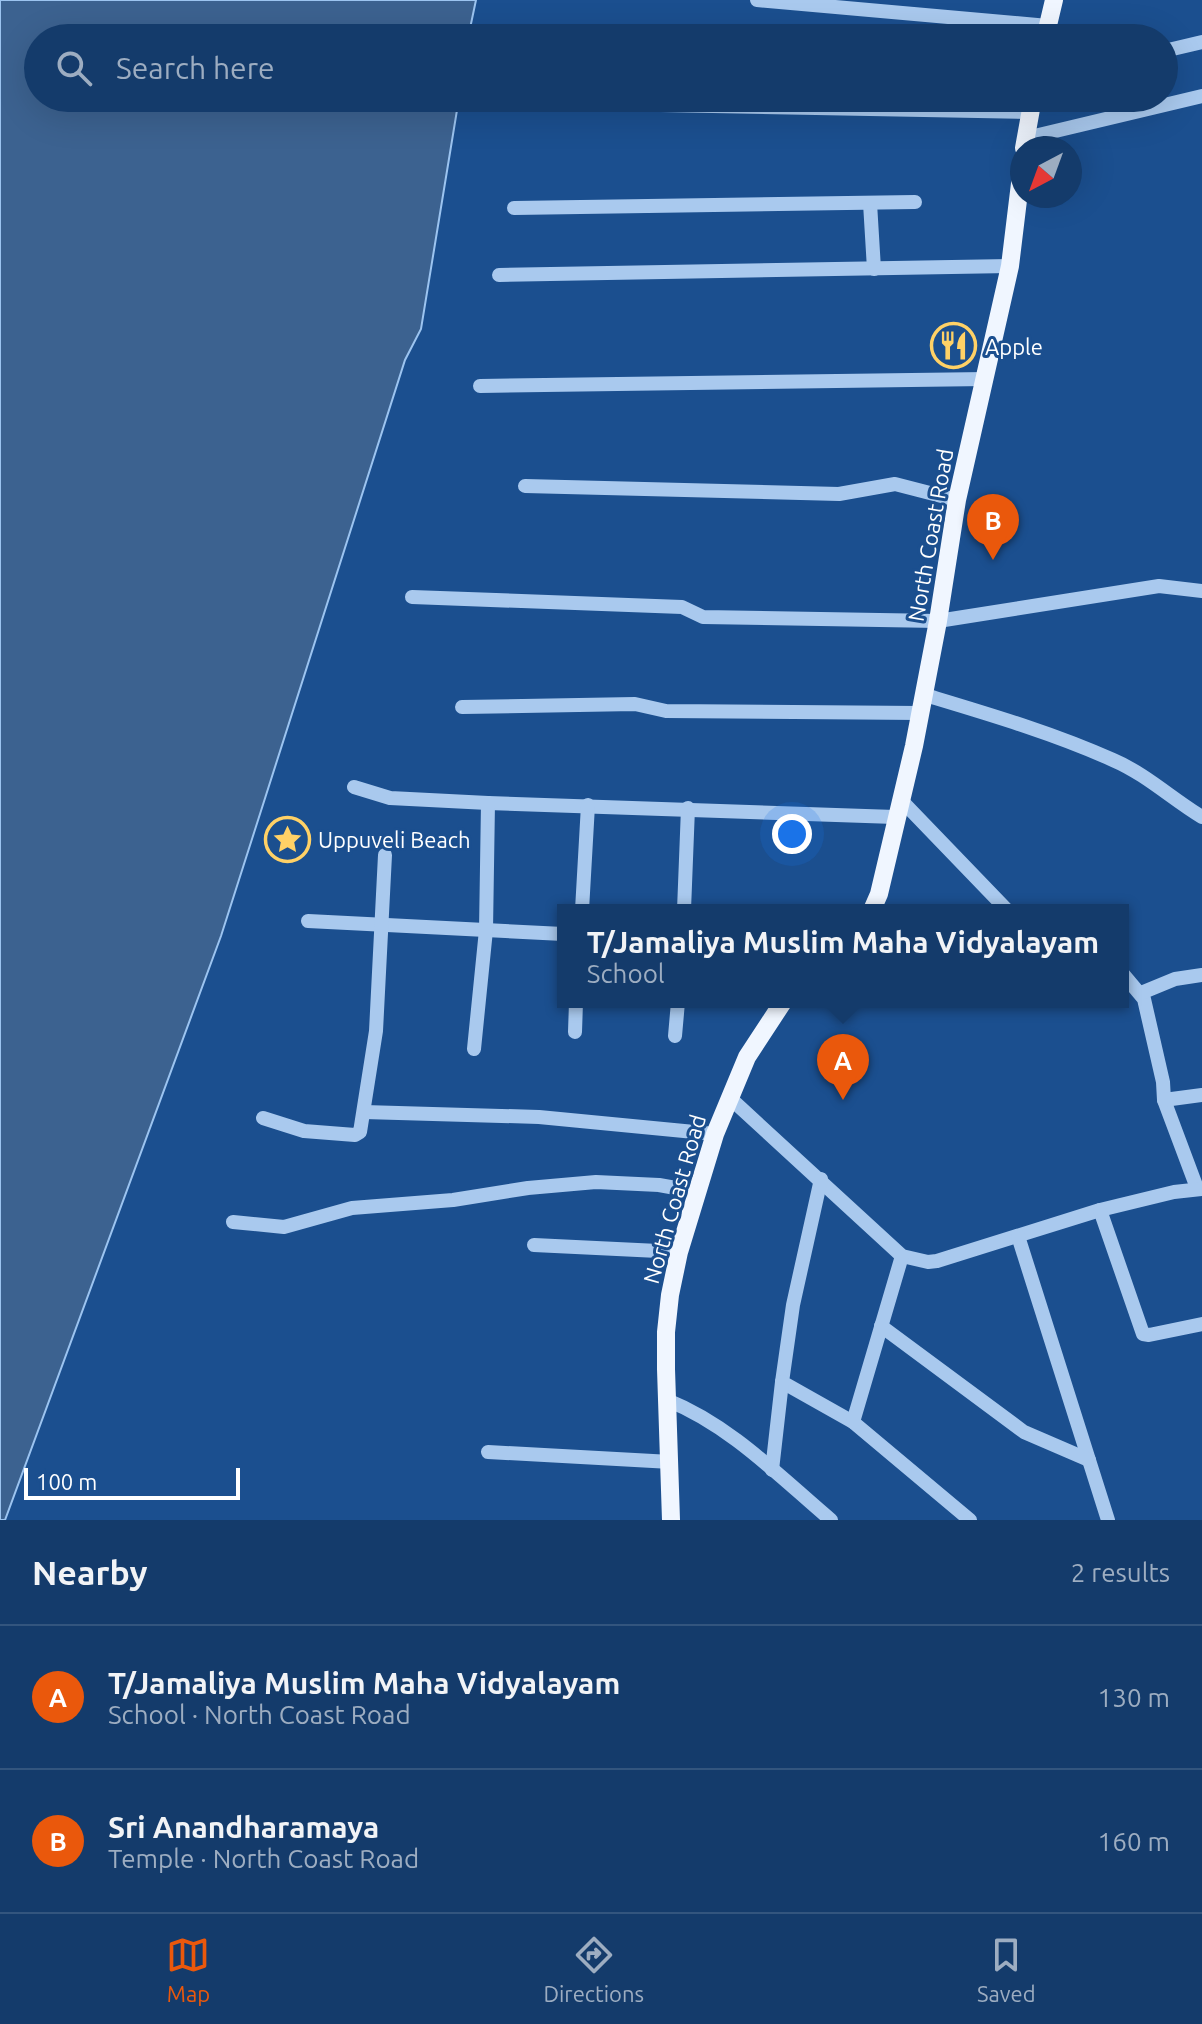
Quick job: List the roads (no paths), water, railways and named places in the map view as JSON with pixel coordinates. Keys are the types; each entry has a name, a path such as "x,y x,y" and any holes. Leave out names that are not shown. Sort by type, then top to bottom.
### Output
{"main road":[{"path":"1048,24 1054,0"},
{"path":"1026,136 1030,112"},
{"name":"North Coast Road","path":"875,904 922,704 957,500 1010,266 1017,208"},
{"name":"North Coast Road","path":"671,1520 666,1332 679,1252 715,1134 747,1057 779,1008"}],"street":[{"path":"757,0 974,24"},
{"path":"1178,48 1202,42"},
{"path":"1178,102 1202,96"},
{"path":"1051,136 1142,112"},
{"path":"514,208 915,202"},
{"path":"870,203 874,269"},
{"path":"499,275 1010,266"},
{"path":"480,386 986,379"},
{"path":"525,486 839,494 895,484 957,500"},
{"path":"412,597 682,607 703,617 938,621 1159,586 1202,591"},
{"path":"462,707 635,704 666,711 922,704 1018,724 1113,760 1142,775 1202,817"},
{"path":"354,787 390,798 488,803 688,808 898,808 1001,904"},
{"path":"474,1049 486,930 488,803"},
{"path":"582,904 588,805"},
{"path":"684,904 688,808"},
{"path":"263,1118 304,1131 355,1135 360,1132 376,1031 385,855"},
{"path":"308,921 557,934"},
{"path":"1141,993 1175,979 1202,975"},
{"path":"730,1098 902,1256 928,1262 1100,1210 1199,1189 1164,1100 1163,1082 1141,993 1129,980"},
{"path":"575,1032 576,1008"},
{"path":"675,1036 677,1008"},
{"path":"1164,1100 1202,1095"},
{"path":"364,1112 539,1117 715,1134"},
{"path":"772,1470 793,1305 821,1179"},
{"path":"233,1222 284,1227 352,1208 453,1200 528,1188 596,1182 659,1185 698,1192"},
{"path":"1100,1210 1143,1334 1202,1324"},
{"path":"1018,1236 1108,1520"},
{"path":"534,1245 679,1252"},
{"path":"853,1422 902,1256"},
{"path":"881,1326 1024,1432 1089,1460"},
{"path":"782,1382 853,1422 970,1520"},
{"path":"667,1400 693,1410 720,1427 831,1520"},
{"path":"488,1452 671,1462"}],"water":[{"path":"0,0 476,0 471,24 24,24 24,112 457,112 421,329 405,360 221,936 5,1520 0,1520"}],"place":[{"name":"Apple","path":"954,346"},
{"name":"Sri Anandharamaya","path":"993,560"},
{"name":"Uppuveli Beach","path":"287,839"},
{"name":"T/Jamaliya Muslim Maha Vidyalayam","path":"843,1100"}]}
